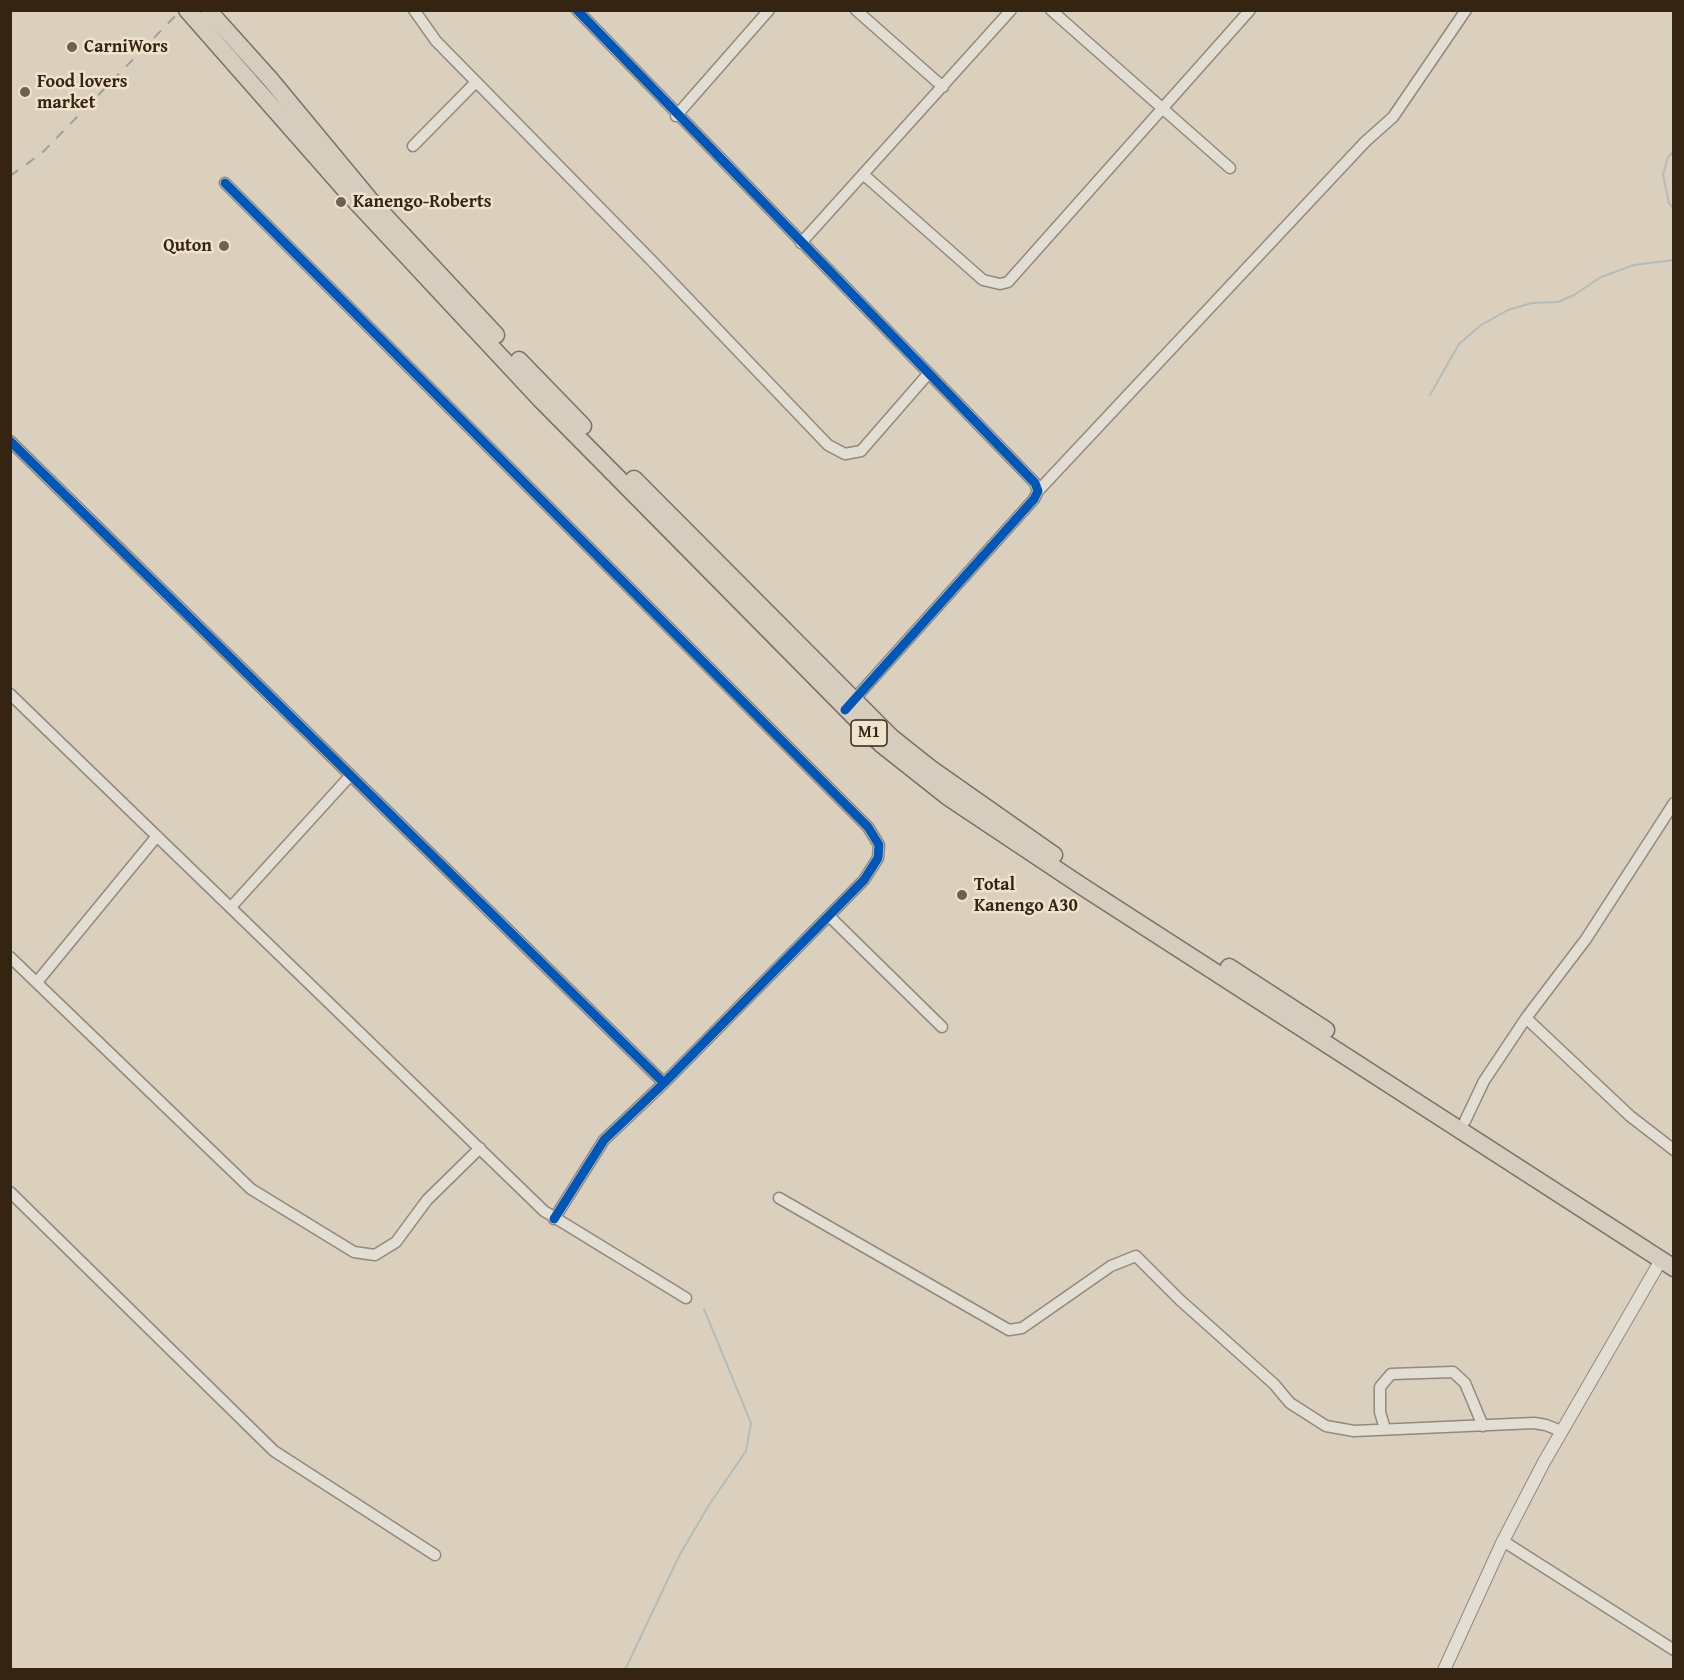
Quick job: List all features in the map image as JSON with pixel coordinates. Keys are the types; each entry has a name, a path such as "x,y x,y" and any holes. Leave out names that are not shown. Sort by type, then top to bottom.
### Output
{"highway":[{"name":"M1","path":"187,10 210,20 347,192 541,400 849,705 909,753 1087,877 1465,1120 1670,1262"},
{"name":"M1","path":"849,705 880,744 1010,840 1670,1262"}],"street":[{"path":"414,10 436,41 475,83 836,451 853,454 869,446 928,374"},
{"path":"577,10 676,116 1029,476 1038,491"},
{"path":"676,116 769,10"},
{"path":"856,10 943,87"},
{"path":"801,243 1011,10"},
{"path":"1051,10 1230,168"},
{"path":"864,175 983,280 1000,284 1015,276 1250,10"},
{"path":"849,705 1034,499 1038,491 1365,142 1393,117 1466,10"},
{"path":"412,146 475,83"},
{"path":"225,183 868,827 879,850 873,869 829,916 664,1083 604,1140 554,1219"},
{"path":"10,441 664,1083"},
{"path":"10,694 554,1219 686,1298"},
{"path":"231,907 350,776"},
{"path":"1465,1120 1484,1081 1526,1018 1586,939 1674,804"},
{"path":"38,982 157,836"},
{"path":"829,916 942,1027"},
{"path":"10,957 251,1189 354,1252 375,1255 396,1242 428,1200 480,1148"},
{"path":"1526,1018 1630,1116 1674,1150"},
{"path":"10,1192 274,1451 435,1555"},
{"path":"779,1198 1009,1330 1022,1328 1111,1266 1136,1256 1180,1300 1304,1414 1335,1428 1354,1431 1534,1423 1561,1431"},
{"path":"1444,1670 1503,1541 1561,1431 1670,1262"},
{"path":"1385,1429 1380,1412 1380,1387 1391,1374 1453,1372 1465,1383 1483,1426"},
{"path":"1503,1541 1674,1650"}],"waterway":[{"path":"1674,151 1668,157 1663,175 1669,203 1674,209"},
{"path":"1430,395 1459,344 1481,325 1508,310 1532,303 1558,302 1574,295 1601,277 1634,265 1674,260"},
{"path":"625,1670 679,1556 709,1505 746,1451 751,1423 704,1309"}],"railway":[{"path":"10,176 42,153 181,10"}],"cycle path":[{"path":"577,10 1035,483 1038,491 1034,499 845,710"},
{"path":"225,183 868,827 879,845 878,858 864,880 664,1083 604,1140 554,1219"},
{"path":"10,441 664,1083"}],"place":[{"name":"CarniWors","path":"72,47"},
{"name":"Food lovers market","path":"25,92"},
{"name":"Kanengo-Roberts","path":"341,202"},
{"name":"Quton","path":"224,246"},
{"name":"Total Kanengo A30","path":"962,895"}]}
